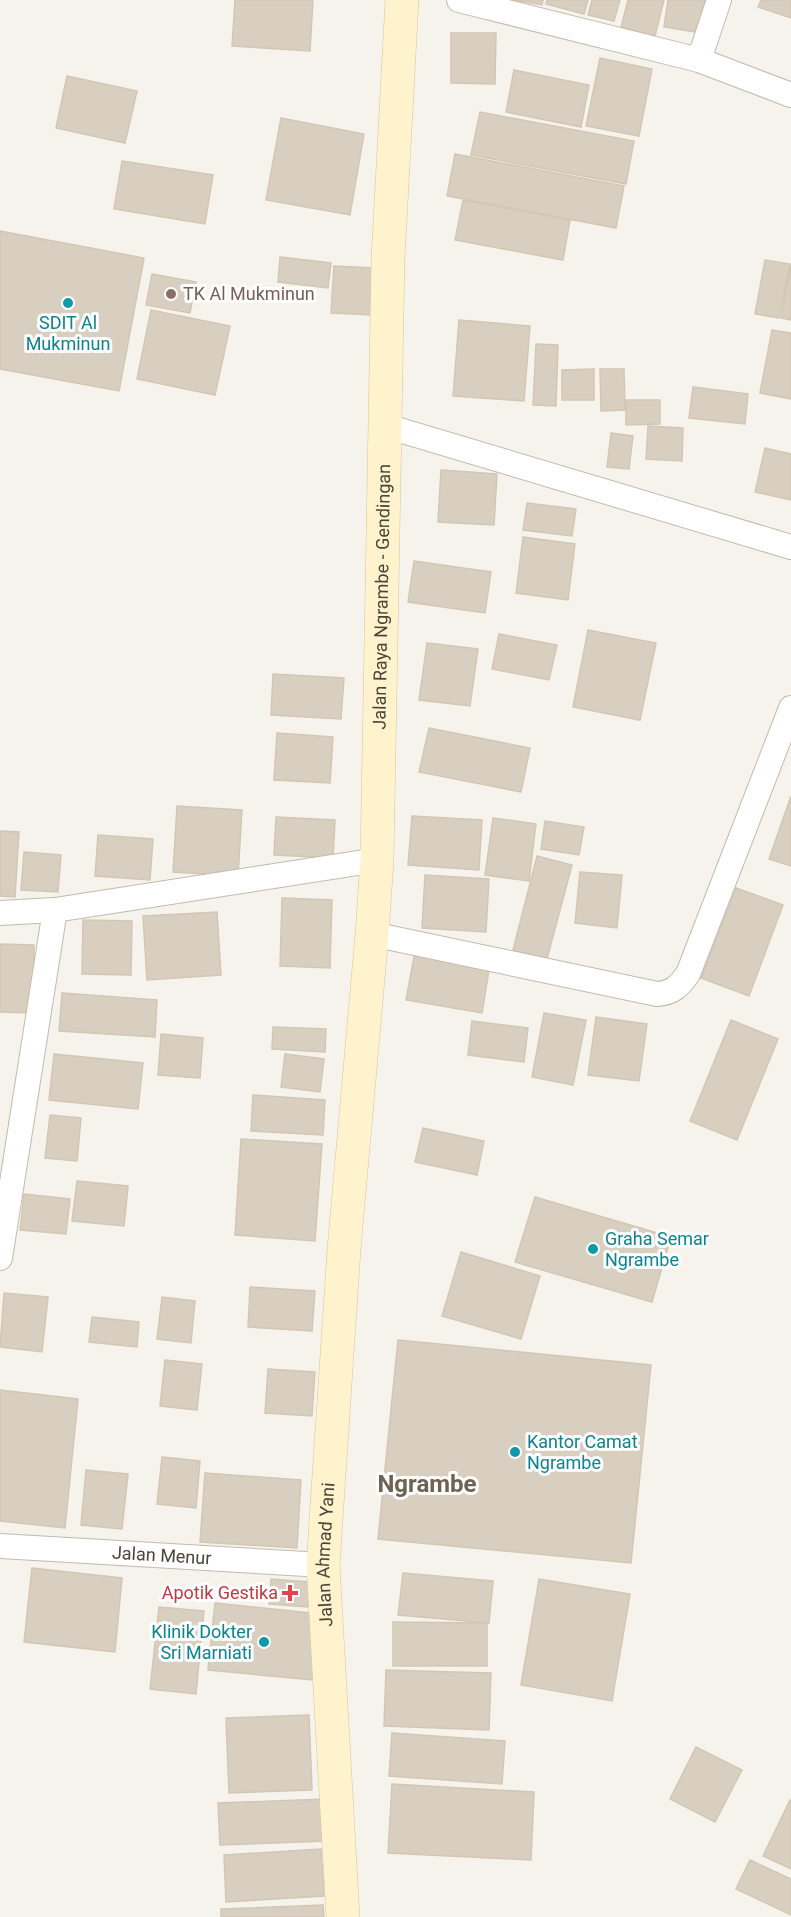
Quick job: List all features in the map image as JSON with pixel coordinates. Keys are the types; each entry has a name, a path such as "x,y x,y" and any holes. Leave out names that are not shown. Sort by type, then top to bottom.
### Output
{"main road":[{"name":"Jalan Raya Ngrambe - Gendingan","path":"350,1192 377,860 388,259 402,0"},
{"name":"Jalan Ahmad Yani","path":"343,1917 323,1565 350,1192"}],"street":[{"path":"459,0 699,60 791,94"},
{"path":"699,60 719,0"},
{"path":"386,426 790,544"},
{"path":"372,934 657,994 670,993 688,974 791,708"},
{"path":"0,913 55,910 377,860"},
{"path":"0,1258 55,910"},
{"name":"Jalan Menur","path":"0,1546 323,1565"}],"building":[{"path":"235,0 313,0 310,51 232,46"},
{"path":"513,0 543,0 542,5"},
{"path":"547,0 588,0 584,14 546,4"},
{"path":"592,0 620,0 614,21 588,15"},
{"path":"628,0 664,0 655,36 621,27"},
{"path":"668,0 711,0 706,34 664,27"},
{"path":"761,0 791,0 791,18 758,7"},
{"path":"451,33 496,33 495,84 451,83"},
{"path":"600,58 652,69 639,136 586,126"},
{"path":"514,70 589,85 581,127 506,112"},
{"path":"67,76 137,91 125,143 56,128"},
{"path":"480,112 634,141 626,184 471,155"},
{"path":"281,118 364,134 350,215 266,200"},
{"path":"455,154 624,186 616,228 447,196"},
{"path":"122,161 213,175 205,224 114,209"},
{"path":"463,200 570,220 563,260 455,240"},
{"name":"SDIT Al Mukminun","path":"0,231 144,258 119,391 0,369"},
{"path":"280,257 331,263 328,288 278,282"},
{"path":"765,260 790,264 779,318 755,314"},
{"path":"791,265 791,320 781,318"},
{"path":"334,266 375,268 373,315 331,313"},
{"name":"TK Al Mukminun","path":"152,274 196,282 190,313 146,305"},
{"path":"151,310 230,326 215,395 137,379"},
{"path":"459,320 530,326 524,401 453,396"},
{"path":"772,330 791,333 791,399 760,393"},
{"path":"536,344 558,345 556,406 533,405"},
{"path":"594,369 594,400 562,400 562,370"},
{"path":"600,369 624,369 625,410 601,411"},
{"path":"693,387 748,394 745,424 689,418"},
{"path":"626,400 660,400 660,424 626,425"},
{"path":"648,426 683,428 682,461 646,459"},
{"path":"611,433 633,436 629,469 607,467"},
{"path":"765,448 791,454 791,500 755,492"},
{"path":"441,470 497,474 494,525 438,522"},
{"path":"527,503 576,509 572,536 523,530"},
{"path":"523,537 575,544 568,600 516,593"},
{"path":"414,561 491,572 485,613 408,602"},
{"path":"588,630 656,643 640,720 573,707"},
{"path":"499,634 557,645 549,680 492,669"},
{"path":"427,643 478,649 470,706 419,700"},
{"path":"273,674 344,678 341,719 271,715"},
{"path":"429,728 530,748 521,792 419,772"},
{"path":"277,733 333,737 330,783 274,780"},
{"path":"791,796 791,866 769,859"},
{"path":"177,806 242,810 238,876 173,872"},
{"path":"412,816 482,820 479,870 408,865"},
{"path":"276,817 335,820 333,858 274,855"},
{"path":"493,818 536,824 529,881 485,875"},
{"path":"545,821 584,827 579,855 541,849"},
{"path":"0,831 19,832 15,897 0,896"},
{"path":"98,835 153,839 150,880 95,876"},
{"path":"24,852 61,855 58,892 21,890"},
{"path":"537,856 572,865 547,959 513,950"},
{"path":"580,872 622,875 617,928 575,923"},
{"path":"425,875 489,879 486,932 422,928"},
{"path":"736,888 783,905 749,996 701,978"},
{"path":"282,898 332,900 330,968 280,966"},
{"path":"217,912 221,975 147,980 143,916"},
{"path":"83,920 132,921 131,975 82,974"},
{"path":"0,944 34,945 33,1013 0,1012"},
{"path":"415,951 490,964 482,1013 406,1000"},
{"path":"62,993 157,1000 155,1037 59,1031"},
{"path":"544,1013 586,1020 573,1085 532,1077"},
{"path":"596,1017 647,1024 639,1081 588,1075"},
{"path":"731,1020 778,1039 737,1140 690,1121"},
{"path":"472,1021 528,1028 524,1062 468,1055"},
{"path":"273,1027 326,1029 325,1052 272,1049"},
{"path":"161,1034 203,1038 200,1078 158,1075"},
{"path":"54,1054 143,1063 138,1109 49,1100"},
{"path":"285,1054 324,1059 320,1092 281,1087"},
{"path":"253,1095 325,1100 323,1135 251,1131"},
{"path":"50,1115 81,1118 77,1161 45,1158"},
{"path":"423,1128 484,1141 477,1175 415,1162"},
{"path":"241,1139 322,1144 315,1241 235,1235"},
{"path":"77,1181 128,1186 124,1226 72,1221"},
{"path":"24,1194 70,1199 66,1234 20,1230"},
{"name":"Graha Semar Ngrambe","path":"535,1197 671,1237 652,1302 515,1262"},
{"path":"461,1252 540,1276 521,1339 442,1316"},
{"path":"250,1287 315,1291 312,1331 248,1327"},
{"path":"4,1293 48,1297 42,1352 0,1347"},
{"path":"162,1297 195,1301 191,1343 157,1339"},
{"path":"92,1317 139,1322 137,1347 89,1342"},
{"name":"Kantor Camat Ngrambe","path":"398,1340 651,1365 631,1563 378,1539"},
{"path":"165,1360 202,1364 197,1410 160,1406"},
{"path":"268,1369 315,1372 312,1416 265,1413"},
{"path":"0,1390 78,1399 65,1528 0,1521"},
{"path":"162,1457 200,1461 196,1508 157,1504"},
{"path":"86,1470 128,1474 122,1529 81,1525"},
{"path":"205,1473 301,1480 297,1548 200,1542"},
{"path":"32,1568 122,1578 115,1652 24,1642"},
{"path":"403,1573 493,1581 489,1623 398,1615"},
{"name":"Apotik Gestika","path":"271,1579 310,1582 308,1607 269,1604"},
{"path":"539,1579 630,1594 612,1701 521,1685"},
{"name":"Klinik Dokter Sri Marniati","path":"215,1603 320,1614 313,1680 208,1670"},
{"path":"159,1607 204,1611 196,1694 150,1689"},
{"path":"393,1622 487,1623 487,1666 393,1666"},
{"path":"386,1670 491,1673 489,1730 384,1726"},
{"path":"309,1715 312,1790 229,1793 226,1718"},
{"path":"392,1733 505,1741 502,1784 389,1776"},
{"path":"696,1747 742,1770 715,1822 670,1799"},
{"path":"392,1784 534,1792 531,1860 388,1853"},
{"path":"325,1799 327,1841 220,1845 218,1803"},
{"path":"791,1801 791,1869 763,1856"},
{"path":"321,1849 324,1896 226,1902 224,1855"},
{"path":"750,1860 791,1879 791,1915 736,1889"},
{"path":"323,1905 324,1917 221,1917 221,1909"}],"place":[{"name":"TK Al Mukminun","path":"171,294"},
{"name":"SDIT Al Mukminun","path":"68,303"},
{"name":"Graha Semar Ngrambe","path":"593,1249"},
{"name":"Kantor Camat Ngrambe","path":"515,1452"},
{"name":"Apotik Gestika","path":"290,1593"},
{"name":"Klinik Dokter Sri Marniati","path":"264,1642"}],"district":[{"name":"Ngrambe","path":"427,1484"}]}
